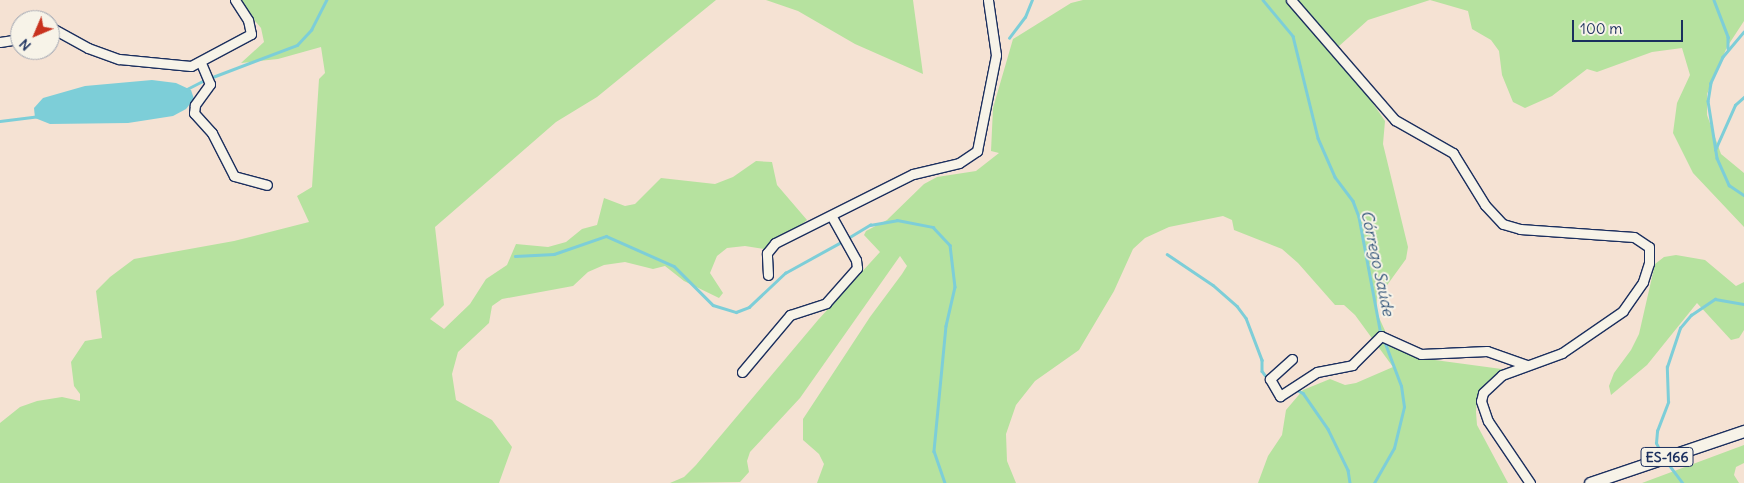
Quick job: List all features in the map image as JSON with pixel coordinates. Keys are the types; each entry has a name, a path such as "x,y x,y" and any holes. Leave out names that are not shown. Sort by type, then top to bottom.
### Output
{"main road":[{"name":"ES-166","path":"1590,483 1744,431"}],"street":[{"path":"60,33 88,48 119,59 171,66 201,63 251,34 248,20 235,0"},
{"path":"768,275 767,254 771,247 914,174 959,163 977,151 996,55 988,0"},
{"path":"1291,0 1394,120 1443,145 1453,153 1485,205 1503,224 1520,229 1634,237 1646,242 1650,263 1631,303 1562,353 1527,365 1493,381 1481,401 1488,421 1530,483"},
{"path":"201,63 210,84 195,105 194,114 212,133 234,176 267,185"},
{"path":"742,372 790,315 826,303 854,274 856,260 831,215"},
{"path":"1292,359 1270,378 1282,396 1317,372 1352,365 1381,336 1421,354 1487,351 1527,365"}],"green space":[{"path":"237,0 716,0 597,97 556,122 435,227 444,305 430,319 444,329 470,304 486,279 507,265 516,244 548,247 566,242 582,229 597,225 604,198 625,206 635,204 661,178 715,184 733,177 756,161 772,162 777,185 807,220 770,250 745,246 727,248 717,256 710,273 723,293 719,298 684,281 665,266 653,269 625,262 604,265 588,272 573,286 502,299 492,306 489,323 458,352 452,374 456,400 492,420 512,447 499,483 0,483 0,423 20,407 37,401 62,397 80,401 80,394 74,386 71,362 85,341 102,338 96,291 110,277 134,259 234,241 309,222 297,196 312,187 319,79 325,73 321,47 278,59 241,63 264,42 261,28"},
{"path":"766,0 913,0 923,74 855,44 798,11"},
{"path":"1083,0 1430,0 1368,20 1338,47 1342,58 1385,121 1383,144 1408,247 1406,259 1377,299 1376,311 1387,335 1420,358 1509,370 1477,397 1476,412 1477,425 1508,483 1258,483 1268,456 1282,435 1286,410 1303,390 1330,379 1345,385 1356,383 1393,367 1355,315 1344,305 1335,305 1298,263 1282,249 1234,230 1232,220 1223,216 1169,227 1145,238 1133,249 1114,291 1079,350 1035,381 1016,405 1006,434 1007,461 1016,483 817,483 824,464 819,454 803,440 803,419 870,317 907,266 900,256 800,398 750,452 747,461 749,472 740,482 670,483 684,477 696,465 818,320 880,252 864,235 866,231 887,220 924,184 937,177 976,171 999,153 991,151 993,108 1013,39 1071,3"},
{"path":"1430,0 1744,0 1744,21 1727,47 1707,94 1707,115 1721,154 1744,173 1744,227 1693,173 1673,133 1677,103 1690,75 1682,48 1652,52 1597,72 1587,69 1552,96 1525,108 1513,102 1502,75 1499,51 1491,40 1472,29 1468,11"},
{"path":"1676,255 1705,260 1736,286 1744,282 1744,330 1739,338 1731,340 1697,303 1647,365 1611,395 1609,386 1614,373 1631,350 1639,334 1655,264 1664,257"},
{"path":"1744,445 1744,463 1736,467 1734,475 1739,483 1642,483"}],"water":[{"path":"152,80 176,83 191,90 194,99 186,109 173,116 128,123 50,124 35,118 34,108 43,98 85,86"}],"waterway":[{"path":"210,78 297,45 311,30 326,0"},
{"path":"1009,38 1025,17 1032,0"},
{"name":"Córrego Saúde","path":"1263,0 1293,36 1318,138 1335,177 1353,201 1359,217 1381,334"},
{"path":"1714,0 1728,37 1728,48"},
{"path":"1744,32 1723,57 1711,83 1708,101 1717,158 1729,185 1744,195"},
{"path":"185,90 205,80"},
{"path":"1715,150 1735,105 1744,97"},
{"path":"0,121 38,116"},
{"path":"848,238 870,225 897,220 933,227 950,245 955,287 946,326 934,451 945,483"},
{"path":"515,256 554,254 606,236 674,266 713,305 736,312 749,307 785,273 843,241"},
{"path":"1167,254 1213,285 1237,306 1246,318 1262,360 1262,371 1268,379"},
{"path":"1662,455 1656,443 1657,431 1668,402 1667,367 1680,328 1691,315 1715,299 1744,304"},
{"name":"Córrego Saúde","path":"1374,483 1394,448 1404,407 1401,386 1384,341"},
{"path":"1297,390 1303,393 1328,429 1348,470 1350,483"},
{"path":"1667,462 1683,483"}]}
